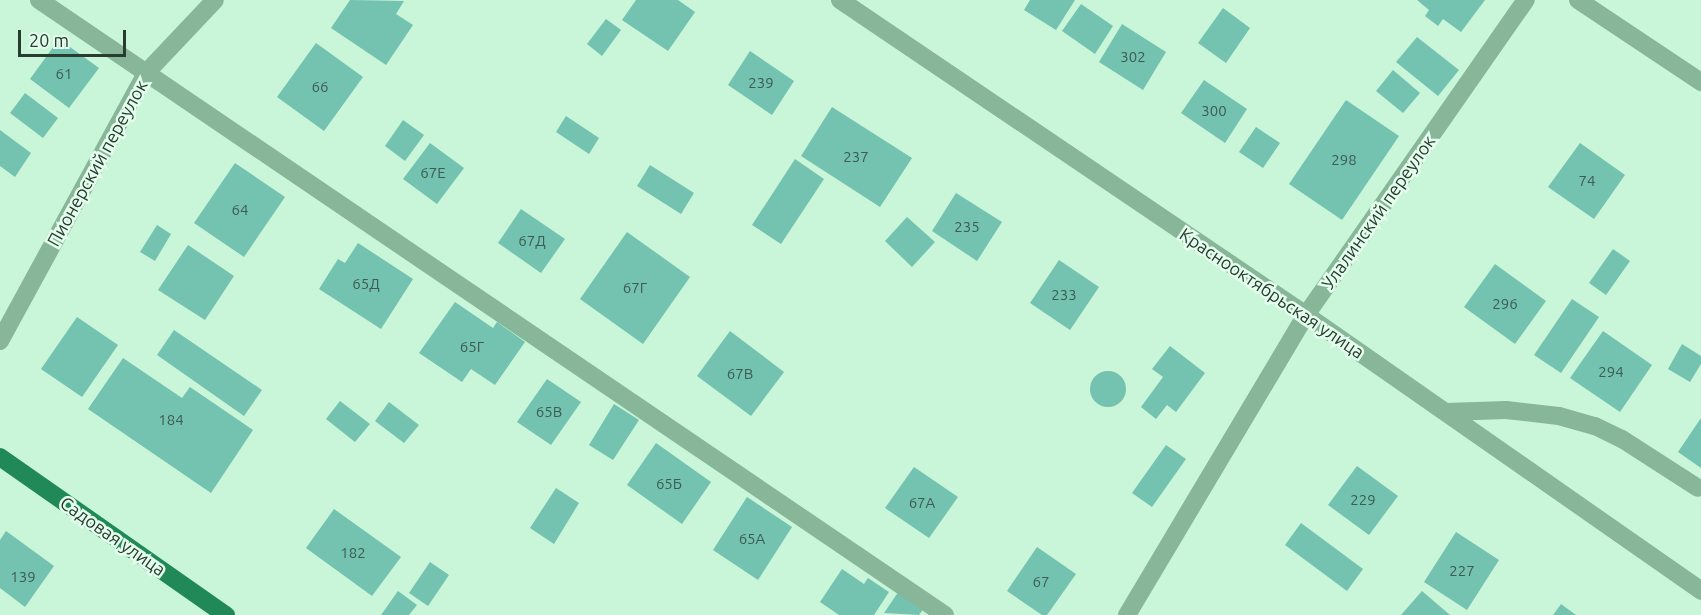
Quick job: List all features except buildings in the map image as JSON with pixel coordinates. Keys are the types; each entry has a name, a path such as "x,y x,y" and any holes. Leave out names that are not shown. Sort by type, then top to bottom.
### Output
{"main road":[{"name":"Садовая улица","path":"0,457 226,615"}],"street":[{"path":"39,0 945,615"},
{"name":"Пионерский переулок","path":"0,341 146,73 215,0"},
{"name":"Краснооктябрьская улица","path":"840,0 1306,315 1701,591"},
{"name":"Улалинский переулок","path":"1127,615 1306,315 1526,0"},
{"path":"1578,0 1701,82"},
{"path":"1446,412 1506,410 1559,416 1595,426 1622,439 1698,488"}]}
